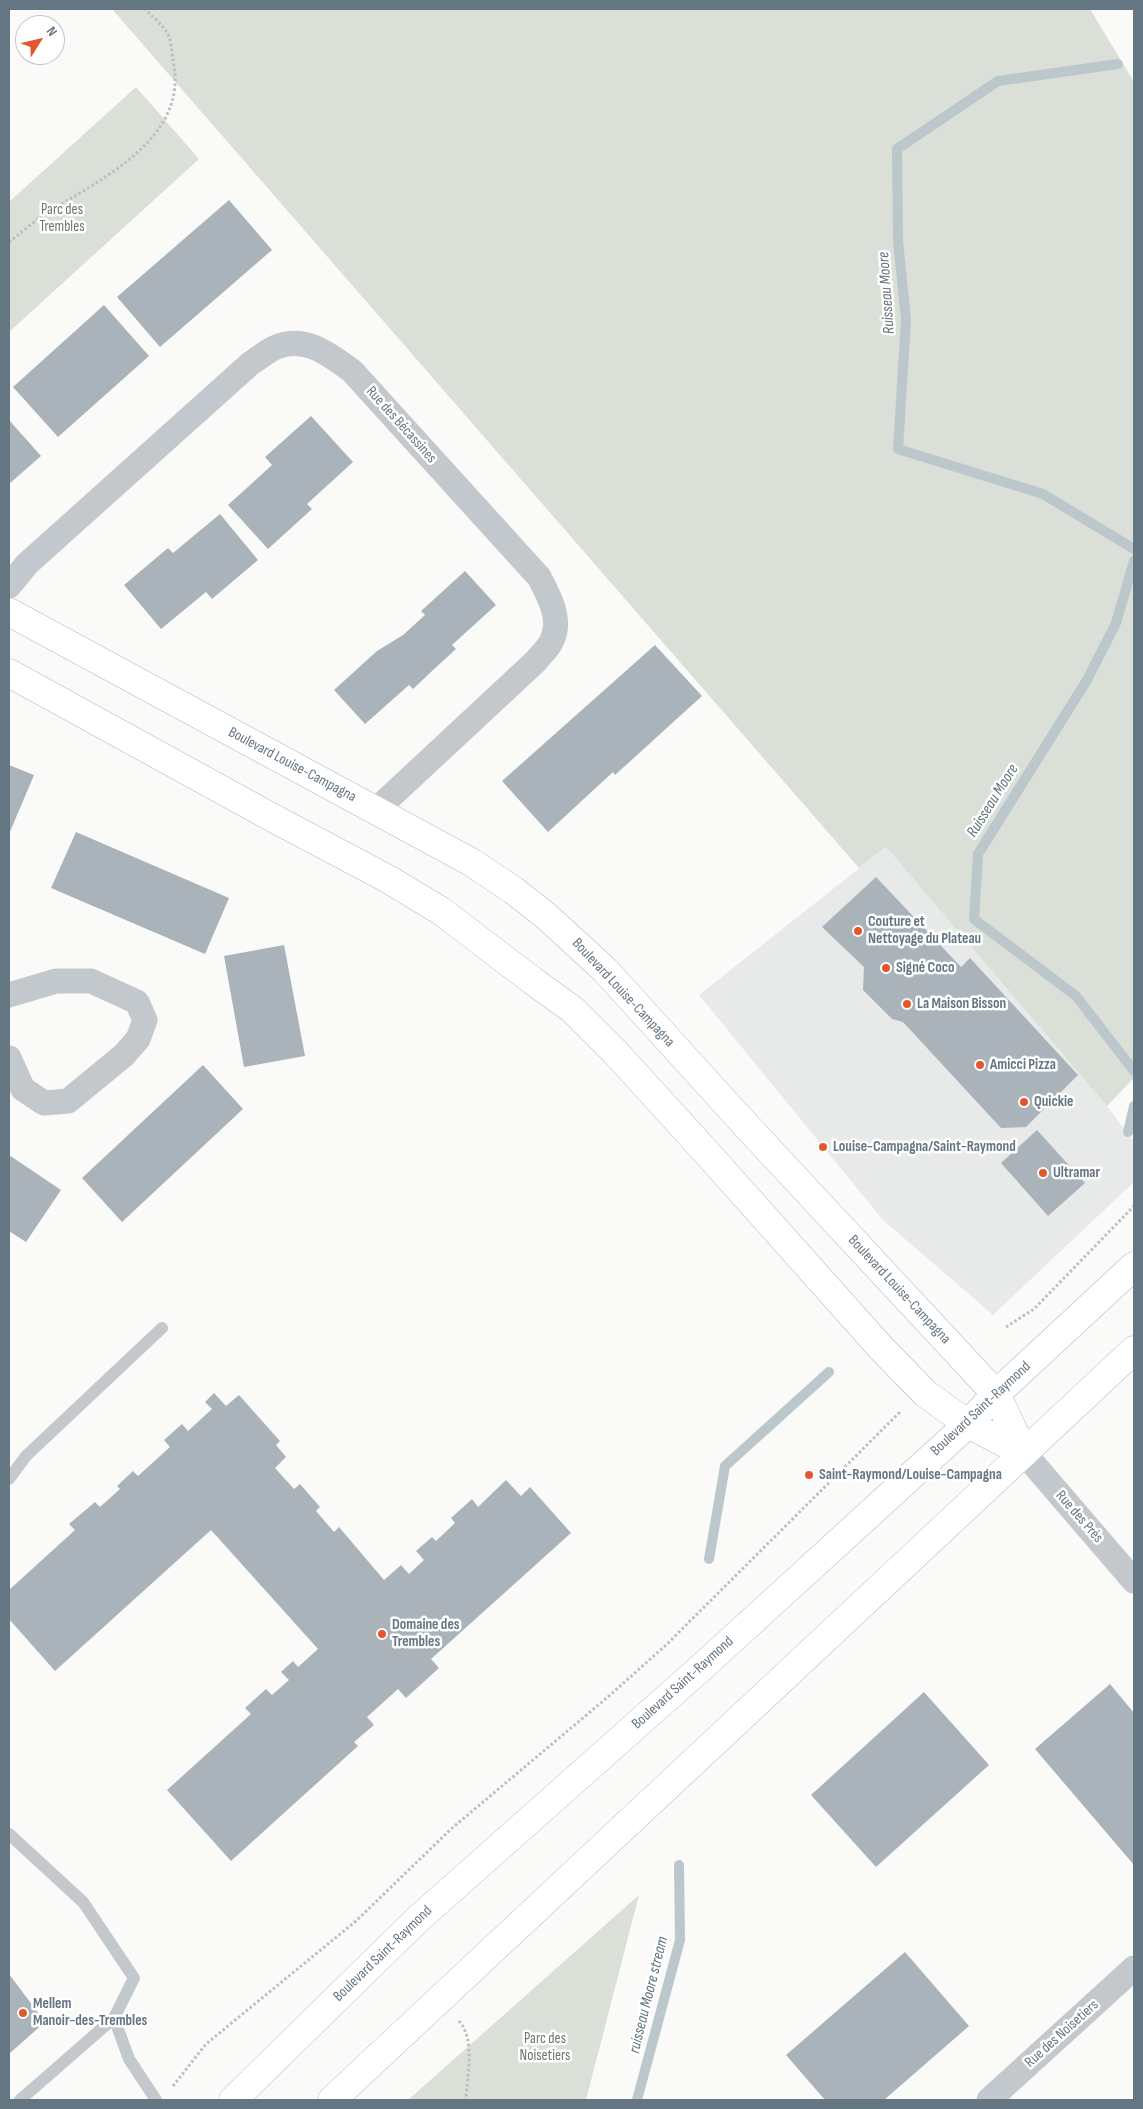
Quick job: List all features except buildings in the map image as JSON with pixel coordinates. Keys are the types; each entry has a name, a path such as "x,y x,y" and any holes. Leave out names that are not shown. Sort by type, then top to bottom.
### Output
{"street":[{"name":"Rue des Bécassines","path":"9,586 27,564 251,363 275,348 300,343 327,352 352,371 539,578 550,597 556,618 552,642 536,660 376,810"},
{"name":"Boulevard Louise-Campagna","path":"9,612 471,862 513,890 577,943 605,970 742,1121 996,1394 1024,1453"},
{"path":"9,672 388,879 442,911 532,981 573,1010 616,1053 882,1349 926,1394 968,1424 1024,1453"},
{"path":"9,995 56,981 91,981 137,1002 145,1020 138,1039 124,1055 68,1101 44,1103 23,1088 9,1058"},
{"name":"Boulevard Saint-Raymond","path":"233,2100 416,1920 703,1666 968,1424 996,1394 1134,1266"},
{"path":"332,2100 1134,1350"},
{"name":"Rue des Prés","path":"1024,1453 1134,1581"},
{"name":"Rue des Noisetiers","path":"989,2100 1134,1968"}],"lane":[{"path":"9,1480 26,1456 162,1328"},
{"path":"9,1834 83,1902 134,1978 114,2018 20,2100"},
{"path":"114,2018 129,2059 156,2100"}],"path":[{"path":"9,242 43,216 119,169 149,142 164,120 173,98 177,76 168,33 145,9"},
{"path":"1006,1327 1034,1309 1134,1206"},
{"path":"168,2093 206,2044 356,1921 452,1829 609,1696 666,1645 904,1408"},
{"path":"440,1999 464,2026 469,2050 466,2100"}],"shaded area":[{"path":"886,847 1107,1106 1134,1142 1134,1182 993,1315 883,1220 699,995"}],"green space":[{"path":"112,9 1090,9 1134,82 1134,1078 1107,1106 886,847 859,868"},
{"name":"Parc des Trembles","path":"136,87 199,159 9,332 9,202"},
{"name":"Parc des Noisetiers","path":"639,1895 586,2100 408,2100"}],"waterway":[{"name":"Ruisseau Moore","path":"1118,64 998,81 897,149 898,241 906,320 898,449 1043,494 1134,549"},
{"name":"Ruisseau Moore","path":"1134,561 1116,623 1087,680 978,854 974,919 1076,996 1134,1071"},
{"name":"Ruisseau Moore","path":"1128,1132 1134,1106"},
{"path":"709,1559 725,1466 829,1372"},
{"name":"ruisseau Moore stream","path":"637,2100 680,1940 679,1865"}],"place":[{"name":"Couture et Nettoyage du Plateau","path":"858,931"},
{"name":"Signé Coco","path":"886,968"},
{"name":"La Maison Bisson","path":"907,1004"},
{"name":"Amicci Pizza","path":"980,1065"},
{"name":"Quickie","path":"1024,1102"},
{"name":"Louise-Campagna/Saint-Raymond","path":"823,1147"},
{"name":"Ultramar","path":"1043,1173"},
{"name":"Saint-Raymond/Louise-Campagna","path":"809,1475"},
{"name":"Domaine des Trembles","path":"382,1634"},
{"name":"Mellem Manoir-des-Trembles","path":"23,2013"}]}
